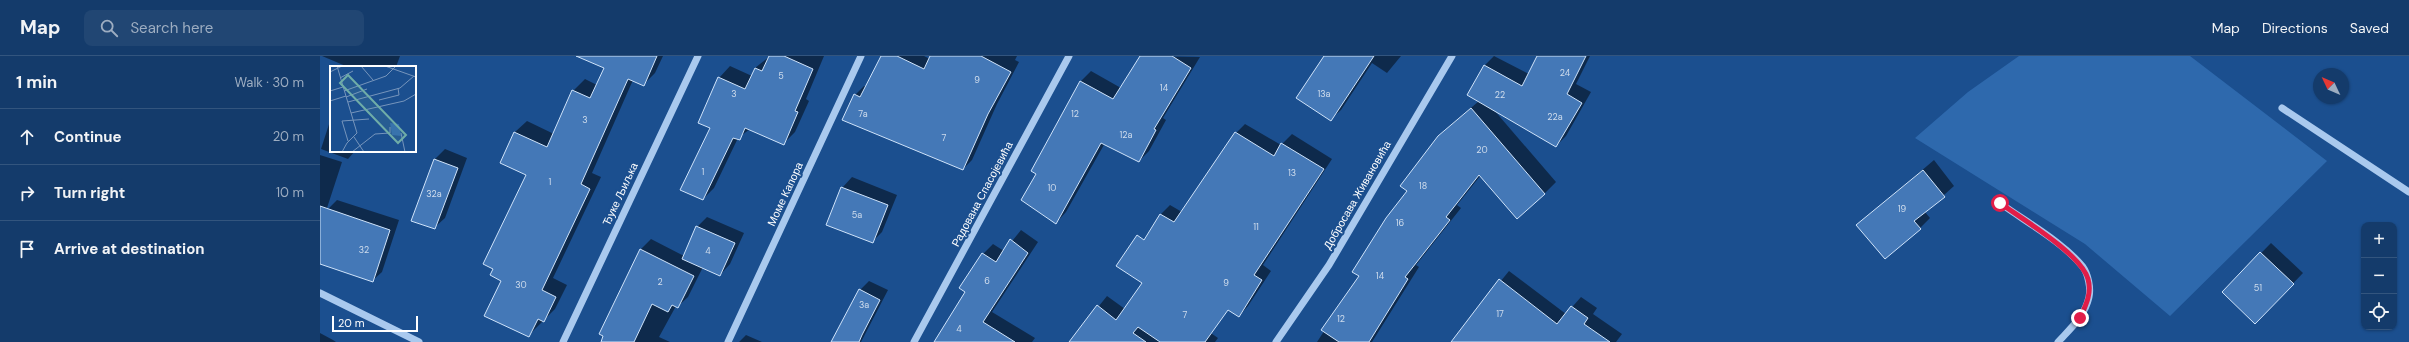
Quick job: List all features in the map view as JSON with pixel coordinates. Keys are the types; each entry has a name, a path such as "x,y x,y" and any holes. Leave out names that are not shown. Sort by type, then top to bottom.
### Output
{"street":[{"name":"Ђуке Љиљка","path":"563,342 698,56"},
{"name":"Моме Капора","path":"728,342 861,56"},
{"name":"Радована Спасојевића","path":"914,342 1069,56"},
{"name":"Добросава Живановића","path":"1276,342 1329,264 1452,56"},
{"path":"2282,108 2409,192"},
{"path":"2000,203 2060,246 2084,268 2089,280 2089,297 2080,318 2058,342"},
{"path":"320,293 419,342"}],"shaded area":[{"path":"2019,56 2190,56 2327,161 2170,316 2085,244 1915,138 1968,92"}],"building":[{"path":"576,56 657,56 644,86 628,79 581,184 590,189 542,290 556,297 544,322 538,319 529,337 484,316 501,281 490,275 493,269 483,264 526,175 500,163 514,132 547,147 572,90 590,98 604,68"},
{"path":"769,56 784,56 813,69 795,111 798,112 784,145 745,128 740,140 733,138 703,200 680,190 710,128 698,123 718,77 745,89 755,68 762,71"},
{"path":"881,56 897,56 924,69 930,56 981,56 1011,72 988,114 963,170 842,120 854,94 860,97"},
{"path":"1140,56 1172,56 1191,68 1154,129 1156,130 1139,162 1101,143 1056,224 1021,200 1036,174 1031,171 1080,81 1113,99"},
{"path":"1324,56 1374,56 1331,121 1296,98"},
{"path":"1537,56 1586,56 1567,94 1582,103 1556,147 1467,95 1484,65 1522,86"},
{"path":"1471,108 1545,194 1517,219 1479,175 1446,217 1450,220 1405,277 1408,279 1369,342 1339,342 1321,330 1359,276 1352,272 1386,218 1407,191 1400,186 1438,136"},
{"path":"1235,132 1274,156 1281,143 1324,169 1254,275 1262,280 1239,317 1228,310 1205,342 1160,342 1138,327 1133,333 1146,342 1069,342 1097,305 1116,320 1142,283 1116,266 1137,235 1144,240 1160,214 1174,222"},
{"path":"434,159 458,168 435,229 411,221"},
{"path":"1923,170 1945,197 1914,221 1921,229 1885,259 1856,225"},
{"path":"841,187 888,205 873,243 826,225"},
{"path":"320,206 390,230 373,282 320,264"},
{"path":"696,226 735,243 720,276 682,259"},
{"path":"1010,239 1028,253 983,322 1015,342 934,342 965,292 959,288 982,253 996,262"},
{"path":"640,249 694,276 678,308 672,305 668,312 652,304 634,342 601,342 603,336 599,334"},
{"path":"2260,252 2294,284 2255,324 2222,292"},
{"path":"1499,279 1557,324 1571,306 1588,318 1584,324 1610,342 1451,342"},
{"path":"859,289 880,300 859,342 831,342"}],"route":[{"path":"2000,203 2060,246 2084,268 2089,280 2089,297 2080,318"}]}
